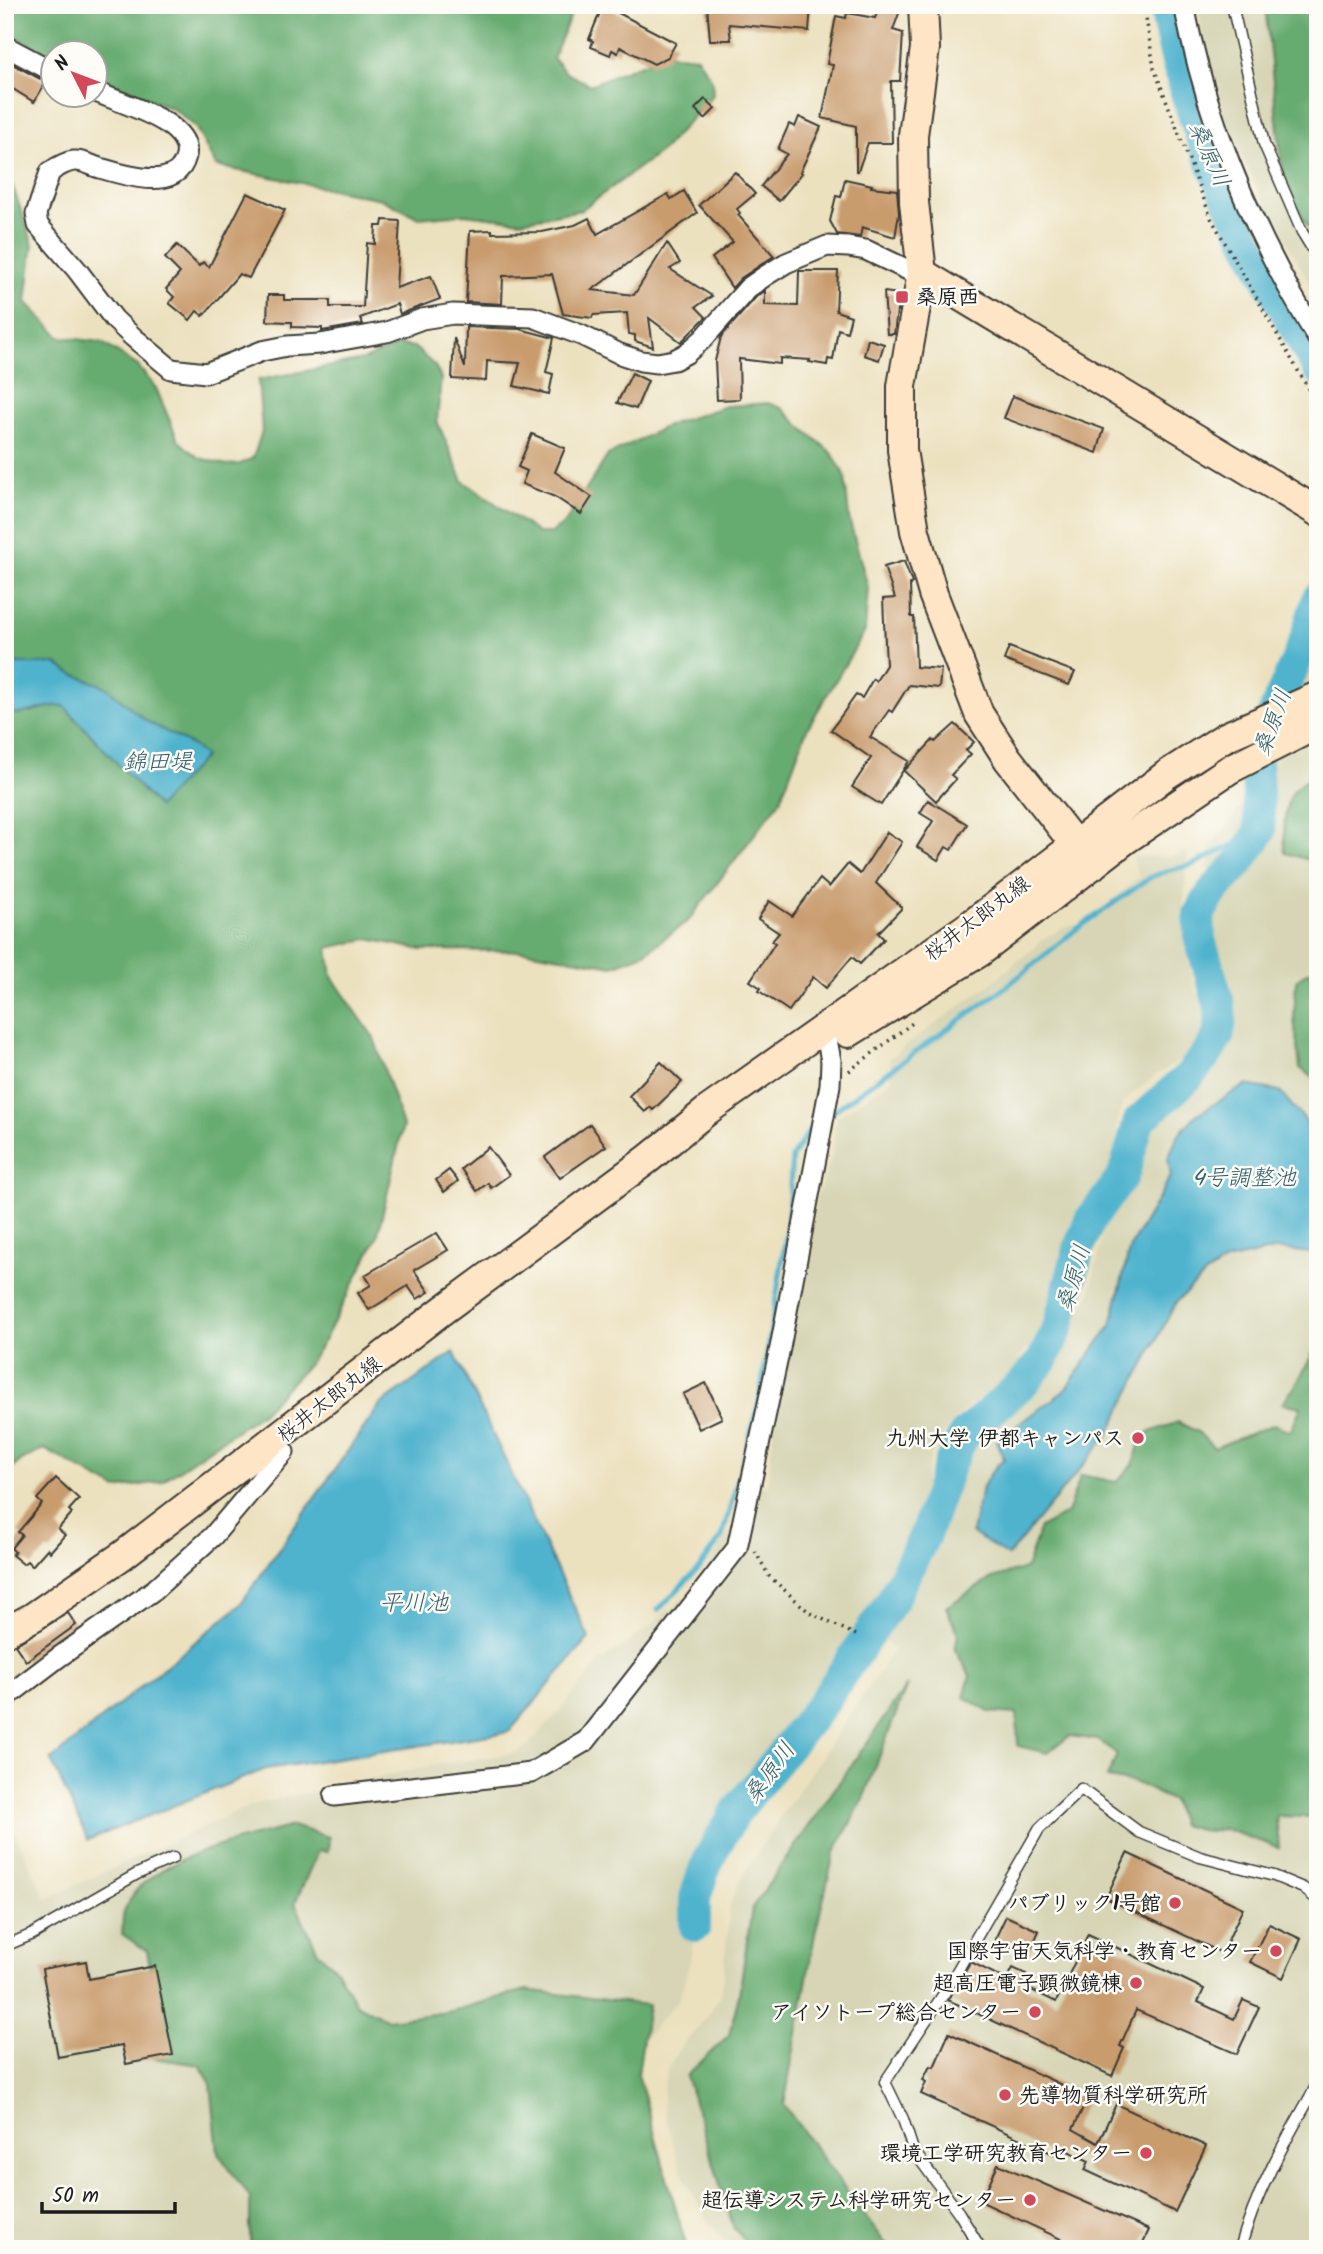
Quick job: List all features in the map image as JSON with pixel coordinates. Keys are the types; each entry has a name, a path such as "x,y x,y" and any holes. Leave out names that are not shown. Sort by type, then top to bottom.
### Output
{"main road":[{"path":"923,5 925,48 913,135 914,202 922,273 901,386 902,450 915,531 933,594 979,713 1008,759 1091,866"},
{"path":"922,273 1318,512"},
{"name":"桜井太郎丸線","path":"827,1037 1166,775 1225,737 1313,712"},
{"name":"桜井太郎丸線","path":"5,1632 33,1617 123,1555 443,1310 648,1159 708,1110 827,1037 981,952 1125,840 1313,712"}],"street":[{"path":"1184,5 1209,110 1257,230 1285,286 1318,339"},
{"path":"5,46 38,64"},
{"path":"108,97 157,117 182,136 187,150 185,160 174,174 163,178 144,178 76,160 63,164 50,172 36,214 38,225 114,319 171,369 206,373 262,351 387,332 422,319 466,313 533,317 581,335 620,354 657,363 674,360 687,353 704,338 748,288 765,275 827,246 866,250 910,271 922,273"},
{"path":"334,1796 531,1773 586,1741 737,1548 780,1348 830,1085 827,1037"},
{"path":"5,1698 154,1590 213,1536 284,1452 279,1438"}],"lane":[{"path":"1232,5 1264,144 1302,232 1318,258"},
{"path":"981,2249 959,2213 913,2150 903,2119 885,2082 945,1992 1039,1829 1081,1789 1139,1832 1200,1857 1274,1876 1303,1888 1318,1900"},
{"path":"5,1946 33,1934 137,1874 173,1858"},
{"path":"1240,2249 1245,2231 1278,2155 1318,2083"}],"path":[{"path":"1144,5 1154,68 1211,218 1317,404 1318,417"},
{"path":"752,1545 769,1576 810,1613 856,1635"}],"shaded area":[{"path":"1197,5 1318,5 1318,299 1254,182 1227,126 1202,39"},
{"name":"九州大学 伊都キャンパス","path":"1311,638 1318,650 1318,2249 734,2249 717,2233 683,2177 663,2107 667,2071 677,2052 710,2013 719,1997 730,1905 738,1884 894,1650 879,1637 896,1608 921,1553 929,1530 939,1478 952,1445 984,1414 1031,1379 1068,1335 1090,1293 1105,1224 1113,1204 1129,1188 1138,1172 1146,1117 1209,1069 1225,1043 1231,1027 1230,1010 1211,969 1204,917 1210,851 1273,766 1291,730"},
{"name":"九州大学 伊都キャンパス","path":"1188,851 1182,926 1195,988 1206,1012 1199,1041 1185,1059 1157,1074 1123,1102 1116,1129 1114,1163 1086,1199 1050,1321 1042,1334 1019,1357 1025,1364 963,1411 945,1430 931,1454 917,1526 908,1554 864,1628 850,1639 789,1737 751,1791 753,1798 711,1863 701,1887 690,1962 679,1999 634,2050 657,2195 691,2249 5,2249 5,1810 46,1899 251,1805 425,1767 514,1753 527,1746 600,1662 652,1625 667,1610 672,1610 682,1597 687,1599 731,1530 749,1485 768,1487 775,1407 817,1196 833,1153 836,1118 892,1079 889,1058 990,984 1048,936 1068,926 1093,923 1108,904 1139,877 1132,856 1168,857"}],"green space":[{"path":"5,5 575,5 553,58 566,73 590,85 666,54 697,57 712,80 713,95 663,150 581,210 521,221 464,214 419,218 381,199 216,166 196,128 175,110 108,81 108,38 38,38 38,49 5,31"},
{"path":"1265,5 1318,5 1318,231 1307,226 1283,177"},
{"path":"5,173 9,176 33,244 26,302 60,337 101,342 138,366 156,388 178,440 200,458 227,465 240,464 253,458 262,431 258,380 363,360 400,345 414,347 435,366 441,378 437,421 463,481 538,533 551,533 565,523 608,455 671,424 726,406 768,403 782,408 832,453 845,476 849,518 868,587 865,631 807,729 780,801 689,920 642,955 613,966 526,951 422,950 368,939 328,948 332,977 374,1038 403,1126 377,1238 325,1339 308,1365 262,1413 161,1482 116,1489 44,1449 18,1463 5,1475 5,711 20,713 64,706 158,807 193,746 146,721 106,687 68,672 57,664 17,664 5,658"},
{"path":"1318,776 1316,862 1285,853 1284,829 1291,796 1306,780"},
{"path":"1318,969 1318,1081 1300,1068 1294,1019 1296,980"},
{"path":"1315,1350 1318,1351 1318,1817 1276,1816 1279,1848 1225,1829 1207,1832 1181,1825 1173,1801 1136,1783 1107,1778 1117,1754 1098,1740 1070,1736 1047,1753 1018,1746 1017,1714 989,1712 964,1697 970,1675 955,1650 958,1634 946,1607 992,1578 1026,1568 1040,1528 1067,1513 1081,1475 1116,1482 1133,1465 1142,1435 1178,1422 1198,1432 1214,1448 1274,1424 1290,1432 1301,1407 1282,1403 1294,1388"},
{"path":"907,1685 863,1799 834,1854 815,1934 784,2105 889,2249 753,2249 734,2229 686,2076 729,2035 739,1995 752,1908"},
{"path":"292,1826 329,1837 328,1852 318,1851 295,1903 318,1952 336,1969 356,2004 388,2020 448,2012 526,1990 648,2005 638,2074 687,2249 248,2249 250,2198 218,2153 211,2084 200,2065 153,2058 144,1989 150,1966 147,1951 122,1934 123,1917 134,1893 151,1877 172,1864 222,1845"}],"water":[{"name":"錦田堤","path":"5,658 17,664 57,664 68,672 106,687 146,721 193,746 205,756 158,807 64,706 20,714 5,711"},
{"name":"4号調整池","path":"1246,1085 1279,1091 1318,1135 1318,1254 1279,1249 1226,1261 1206,1274 1176,1302 1108,1435 1008,1556 972,1533 978,1502 985,1484 1004,1459 996,1441 1064,1391 1111,1325 1130,1247 1171,1176 1168,1158 1179,1134 1196,1115"},
{"name":"平川池","path":"454,1352 589,1638 509,1732 266,1769 88,1840 51,1760 239,1606 380,1405"}],"building":[{"path":"603,5 676,43 668,57 654,64 620,47 618,53 612,50 610,55 591,47 593,41 589,39"},
{"path":"707,5 811,5 809,31 729,24 731,40 710,40"},
{"path":"880,5 902,5 893,30 903,33 900,81 891,81 892,143 868,143 856,171 856,126 822,118 833,65 827,64 836,16 846,18 847,13 875,18"},
{"path":"5,60 38,78 38,95 34,102 5,84"},
{"path":"705,99 715,109 705,119 695,109"},
{"path":"799,117 821,127 800,172 802,173 779,201 761,186 787,154 778,149 789,124 795,127"},
{"path":"735,172 755,194 737,209 740,213 738,215 774,256 741,278 732,288 712,258 733,242 699,205"},
{"path":"845,179 872,185 871,187 897,190 899,214 895,237 862,227 860,237 837,234 830,221 836,196 841,197"},
{"path":"684,191 697,213 592,290 634,295 667,243 680,263 670,269 712,296 696,307 706,317 681,342 649,318 653,347 635,341 635,335 629,334 627,313 593,315 592,318 563,314 552,274 503,276 502,304 466,302 470,231 542,232 575,225 589,218 597,234 668,194 671,199"},
{"path":"247,193 285,210 249,278 239,274 203,316 197,311 190,320 169,303 174,297 166,289 180,273 165,258 177,245 199,266 203,262 209,267"},
{"path":"383,220 400,221 396,288 431,276 440,299 400,314 397,304 360,318 363,324 322,331 322,328 292,327 292,322 267,321 268,295 284,295 284,300 330,300 330,307 363,307 367,243 375,244 376,226 382,226"},
{"path":"799,271 838,271 836,311 851,316 847,332 838,329 833,360 828,359 827,365 809,362 810,360 780,358 780,364 739,359 740,399 717,400 715,361 721,337 756,297 765,291 765,305 798,306"},
{"path":"884,292 899,294 894,334 887,334"},
{"path":"466,327 520,329 554,338 546,372 553,374 549,394 514,386 520,363 487,361 486,381 452,379 454,338 465,368"},
{"path":"868,339 884,344 879,360 864,355"},
{"path":"632,373 648,381 636,409 617,403"},
{"path":"1013,396 1104,429 1097,453 1004,418"},
{"path":"532,434 565,448 555,472 592,497 581,514 555,497 522,484 527,471 518,467"},
{"path":"904,561 912,583 911,617 914,617 916,667 941,669 939,688 909,685 892,712 889,710 870,737 909,761 881,805 852,787 871,758 831,730 856,695 862,698 873,679 876,681 886,665 883,599 895,598 884,567"},
{"path":"1009,647 1075,672 1069,685 1004,660"},
{"path":"955,724 974,742 966,750 971,754 951,775 956,779 936,801 904,771 933,740 935,742"},
{"path":"928,800 967,824 951,850 946,847 938,860 917,847 933,821 920,813"},
{"path":"887,832 902,842 876,883 902,908 878,933 884,939 860,964 852,957 826,988 813,977 789,1011 759,991 761,988 750,981 779,933 758,919 769,901 792,916 820,879 829,887 848,864 860,874"},
{"path":"661,1062 682,1082 653,1110 650,1107 645,1112 629,1096"},
{"path":"590,1124 606,1146 560,1178 545,1157"},
{"path":"488,1147 509,1175 491,1188 488,1183 477,1191 461,1169"},
{"path":"449,1170 458,1181 444,1192 436,1180"},
{"path":"437,1233 448,1250 414,1270 429,1292 417,1299 408,1286 369,1310 358,1293 371,1285 365,1275"},
{"path":"706,1383 722,1418 699,1429 683,1394"},
{"path":"56,1478 79,1499 69,1510 72,1513 58,1529 65,1535 50,1552 47,1549 32,1566 27,1561 23,1564 12,1555 15,1552 11,1548 22,1535 18,1532 42,1504 37,1499"},
{"path":"68,1613 76,1625 26,1661 15,1645"},
{"name":"パブリック1号館","path":"1127,1853 1243,1908 1222,1953 1106,1898"},
{"path":"1006,1916 1039,1931 1028,1955 995,1939"},
{"name":"国際宇宙天気科学・教育センター","path":"1269,1924 1301,1939 1283,1978 1250,1962"},
{"path":"1088,1934 1204,1989 1198,2002 1234,2019 1243,2000 1259,2007 1237,2054 1136,2010 1120,2046 1124,2048 1112,2076 948,2000 971,1962 1007,1980 1013,1968 1026,1974 1021,1985 1056,2002"},
{"path":"86,1961 89,1979 155,1966 173,2055 126,2064 122,2045 58,2057 42,1969"},
{"path":"949,2033 1088,2097 1073,2129 1098,2143 1116,2104 1206,2146 1175,2212 1085,2170 1089,2161 1064,2149 1060,2157 921,2094 926,2082 923,2080 930,2066 934,2067"},
{"path":"998,2164 1149,2230 1140,2249 1082,2249 984,2203 982,2199"}],"waterway":[{"name":"桑原川","path":"1165,5 1175,54 1206,148 1247,238 1318,369"},
{"name":"桑原川","path":"695,1926 695,1898 715,1847 735,1813 821,1705 892,1600 925,1535 950,1463 964,1435 1024,1382 1042,1361 1058,1328 1079,1248 1090,1220 1123,1176 1139,1121 1188,1077 1218,1036 1221,1020 1219,1003 1200,940 1199,914 1214,890 1239,863 1260,832 1256,754 1304,643 1318,598"},
{"path":"832,1112 1006,987 1074,931 1151,877 1192,865 1260,832"},
{"path":"658,1610 701,1566 722,1537 759,1403 787,1231 792,1157 816,1124"}],"place":[{"name":"桑原西","path":"902,297"},
{"name":"九州大学 伊都キャンパス","path":"1138,1438"},
{"name":"パブリック1号館","path":"1175,1903"},
{"name":"国際宇宙天気科学・教育センター","path":"1276,1951"},
{"name":"超高圧電子顕微鏡棟","path":"1136,1983"},
{"name":"アイソトープ総合センター","path":"1035,2012"},
{"name":"先導物質科学研究所","path":"1005,2095"},
{"name":"環境工学研究教育センター","path":"1146,2153"},
{"name":"超伝導システム科学研究センター","path":"1030,2200"}]}
